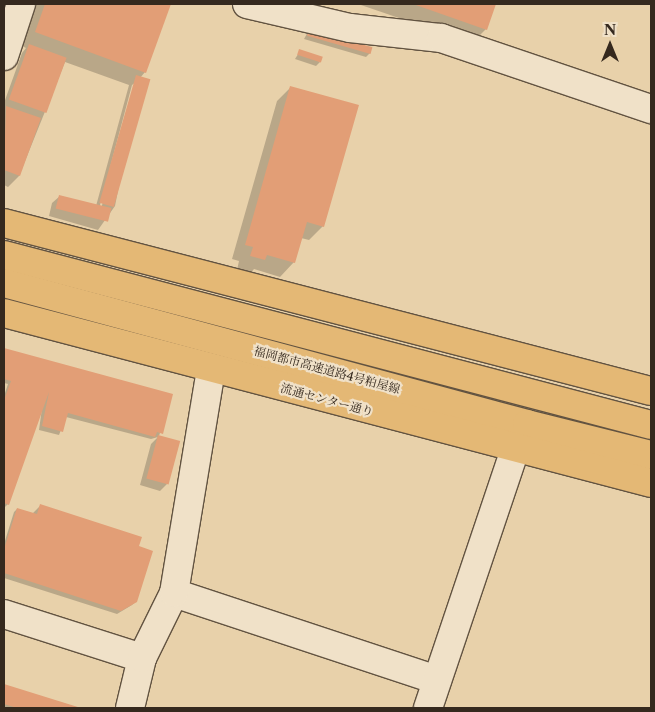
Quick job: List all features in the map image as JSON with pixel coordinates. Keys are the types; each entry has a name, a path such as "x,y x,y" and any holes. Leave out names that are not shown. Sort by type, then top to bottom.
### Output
{"highway":[{"path":"4,223 651,391"},
{"path":"4,255 651,425"},
{"name":"福岡都市高速道路4号粕屋線","path":"4,283 651,455"},
{"name":"流通センター通り","path":"4,313 211,370 515,449 651,482"}],"street":[{"path":"4,56 21,4"},
{"path":"247,4 350,28 441,38 651,109"},
{"path":"130,708 142,658 174,593 211,370"},
{"path":"428,708 515,449"},
{"path":"174,593 437,680"},
{"path":"4,614 142,658"}],"building":[{"path":"45,4 171,4 146,73 35,32"},
{"path":"413,4 496,4 487,30"},
{"path":"309,29 372,47 371,54 307,36"},
{"path":"29,44 67,58 46,113 9,99"},
{"path":"299,49 323,57 321,62 297,55"},
{"path":"136,75 150,79 114,207 99,203"},
{"path":"290,86 359,105 324,227 307,222 295,263 267,255 265,260 250,256 253,247 245,245"},
{"path":"6,106 41,118 20,176 4,170"},
{"path":"59,195 111,208 108,222 56,209"},
{"path":"4,348 173,394 163,434 157,432 155,437 68,413 63,432 42,426 49,392 9,505 4,503 4,400 11,381 4,379"},
{"path":"158,435 180,441 169,484 146,478"},
{"path":"40,504 142,537 139,546 153,551 137,602 121,611 4,573 4,549 17,508 37,514"},
{"path":"4,684 81,708 17,708 4,704"}]}
